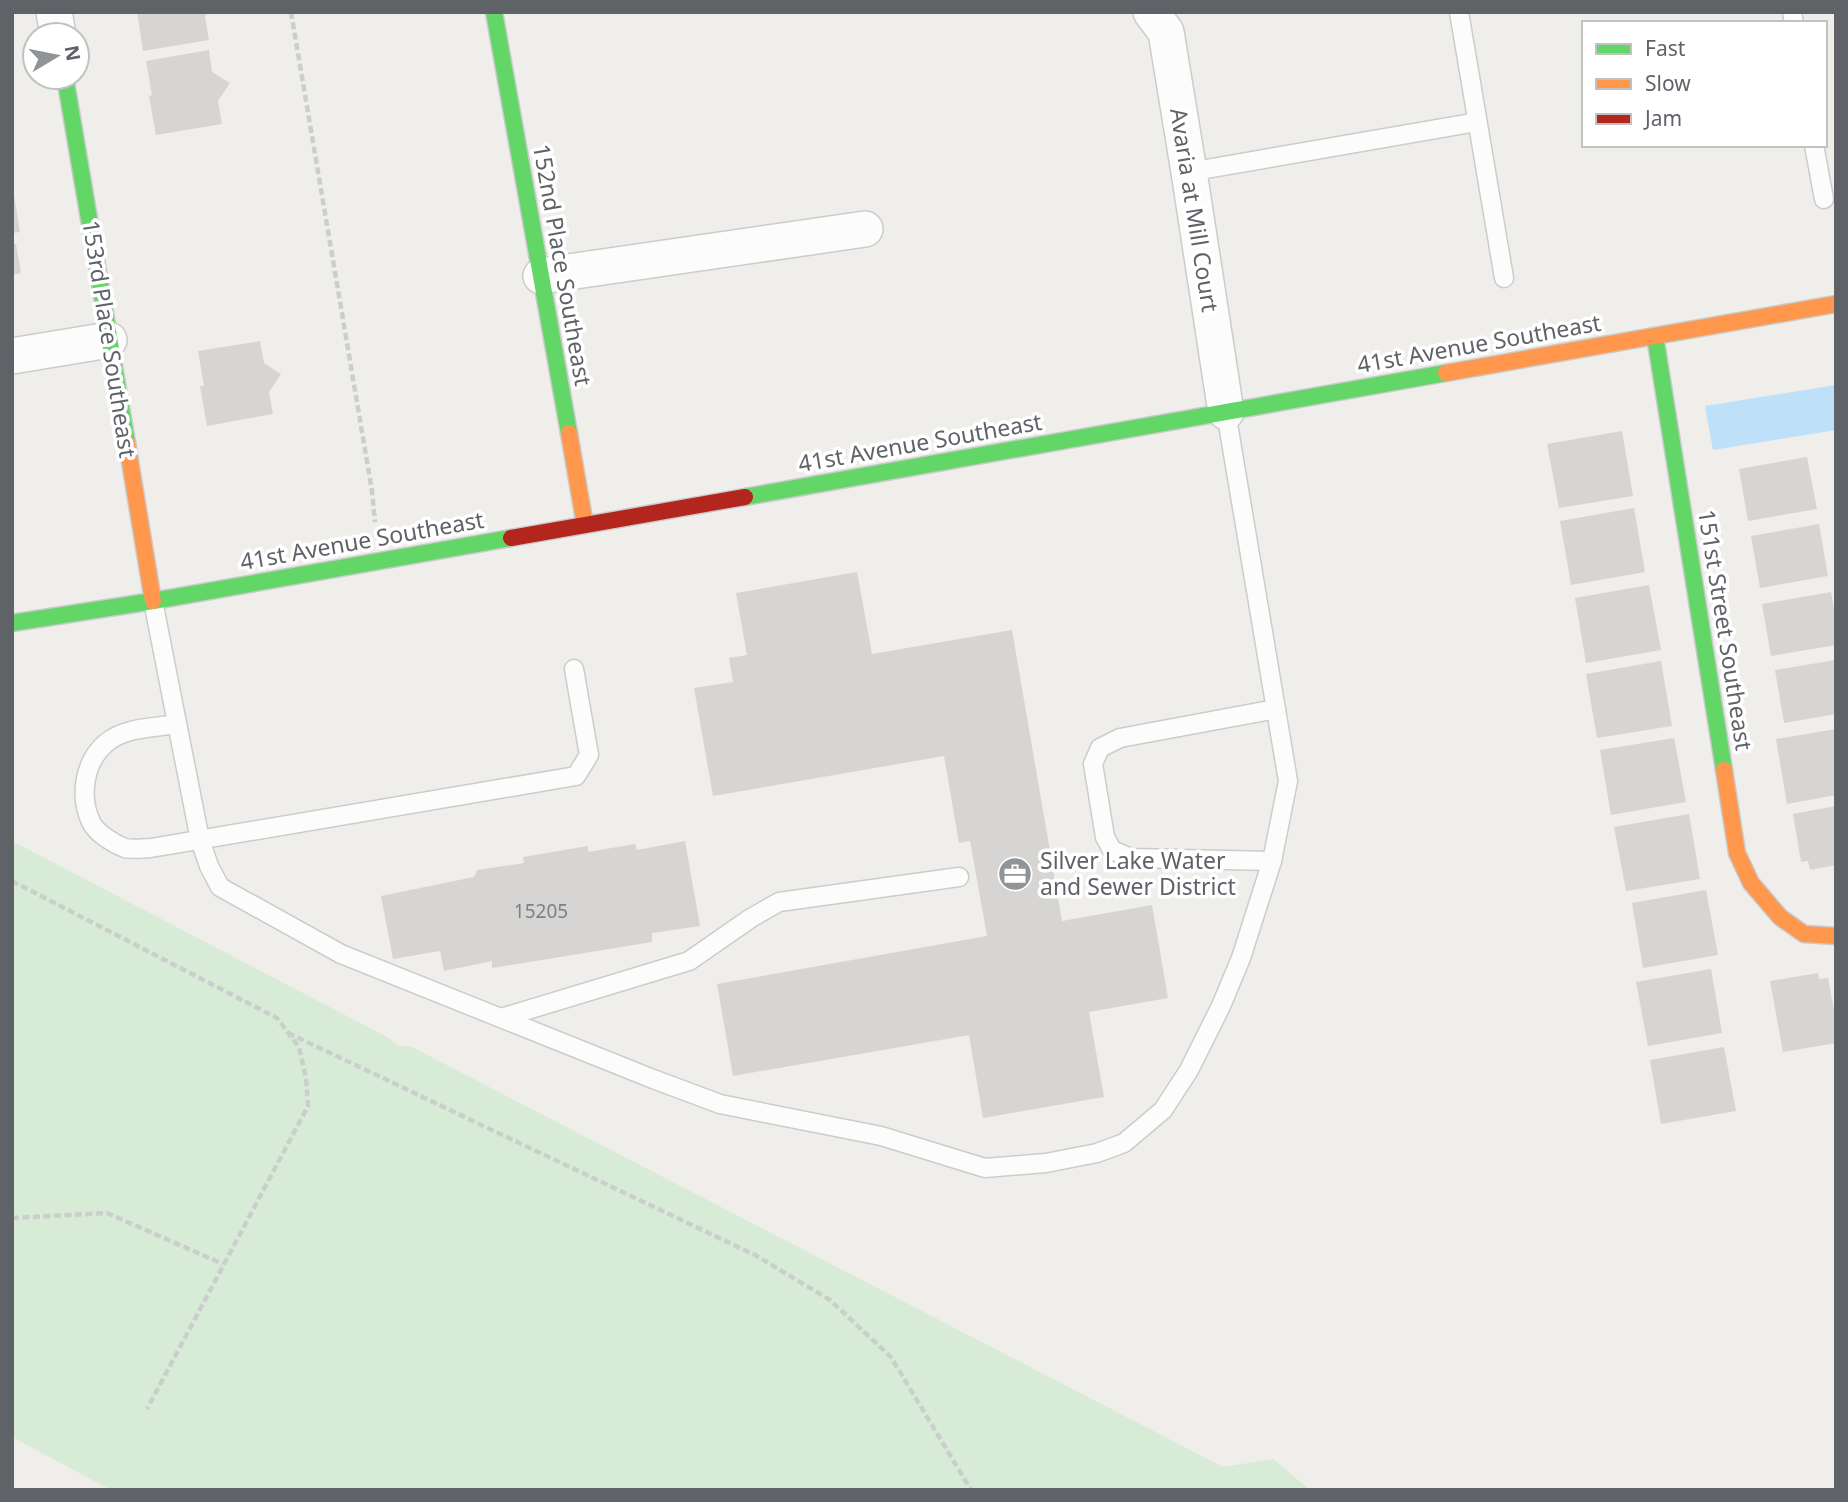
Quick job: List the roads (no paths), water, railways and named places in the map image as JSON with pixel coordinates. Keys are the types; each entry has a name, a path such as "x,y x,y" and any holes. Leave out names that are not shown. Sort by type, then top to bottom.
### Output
{"street":[{"name":"152nd Place Southeast","path":"495,12 585,525"},
{"name":"Avaria at Mill Court","path":"1151,12 1166,32 1226,412"},
{"name":"153rd Place Southeast","path":"67,91 153,601"},
{"path":"541,276 865,229"},
{"name":"41st Avenue Southeast","path":"12,623 153,601 1836,304"},
{"name":"151st Street Southeast","path":"1655,336 1737,853 1751,883 1780,917 1804,933 1836,936"},
{"path":"12,356 109,340"}],"lane":[{"path":"1459,12 1504,278"},
{"path":"1189,172 1477,122"},
{"path":"1815,147 1824,199"},
{"path":"153,601 200,840 220,887 341,954 720,1104 881,1136 985,1168 1046,1163 1097,1153 1124,1143 1163,1110 1189,1070 1221,1006 1241,958 1272,861 1288,781 1226,412"},
{"path":"177,724 126,732 106,743 85,775 85,797 91,824 106,837 126,848 151,848 576,776 589,755 573,669"},
{"path":"1272,861 1130,858 1112,850 1105,837 1093,764 1100,748 1120,738 1276,709"},
{"path":"501,1018 689,961 779,902 959,877"}],"water":[{"path":"1836,385 1836,430 1713,450 1705,406"}],"place":[{"name":"Silver Lake Water and Sewer District","path":"1015,874"}]}
